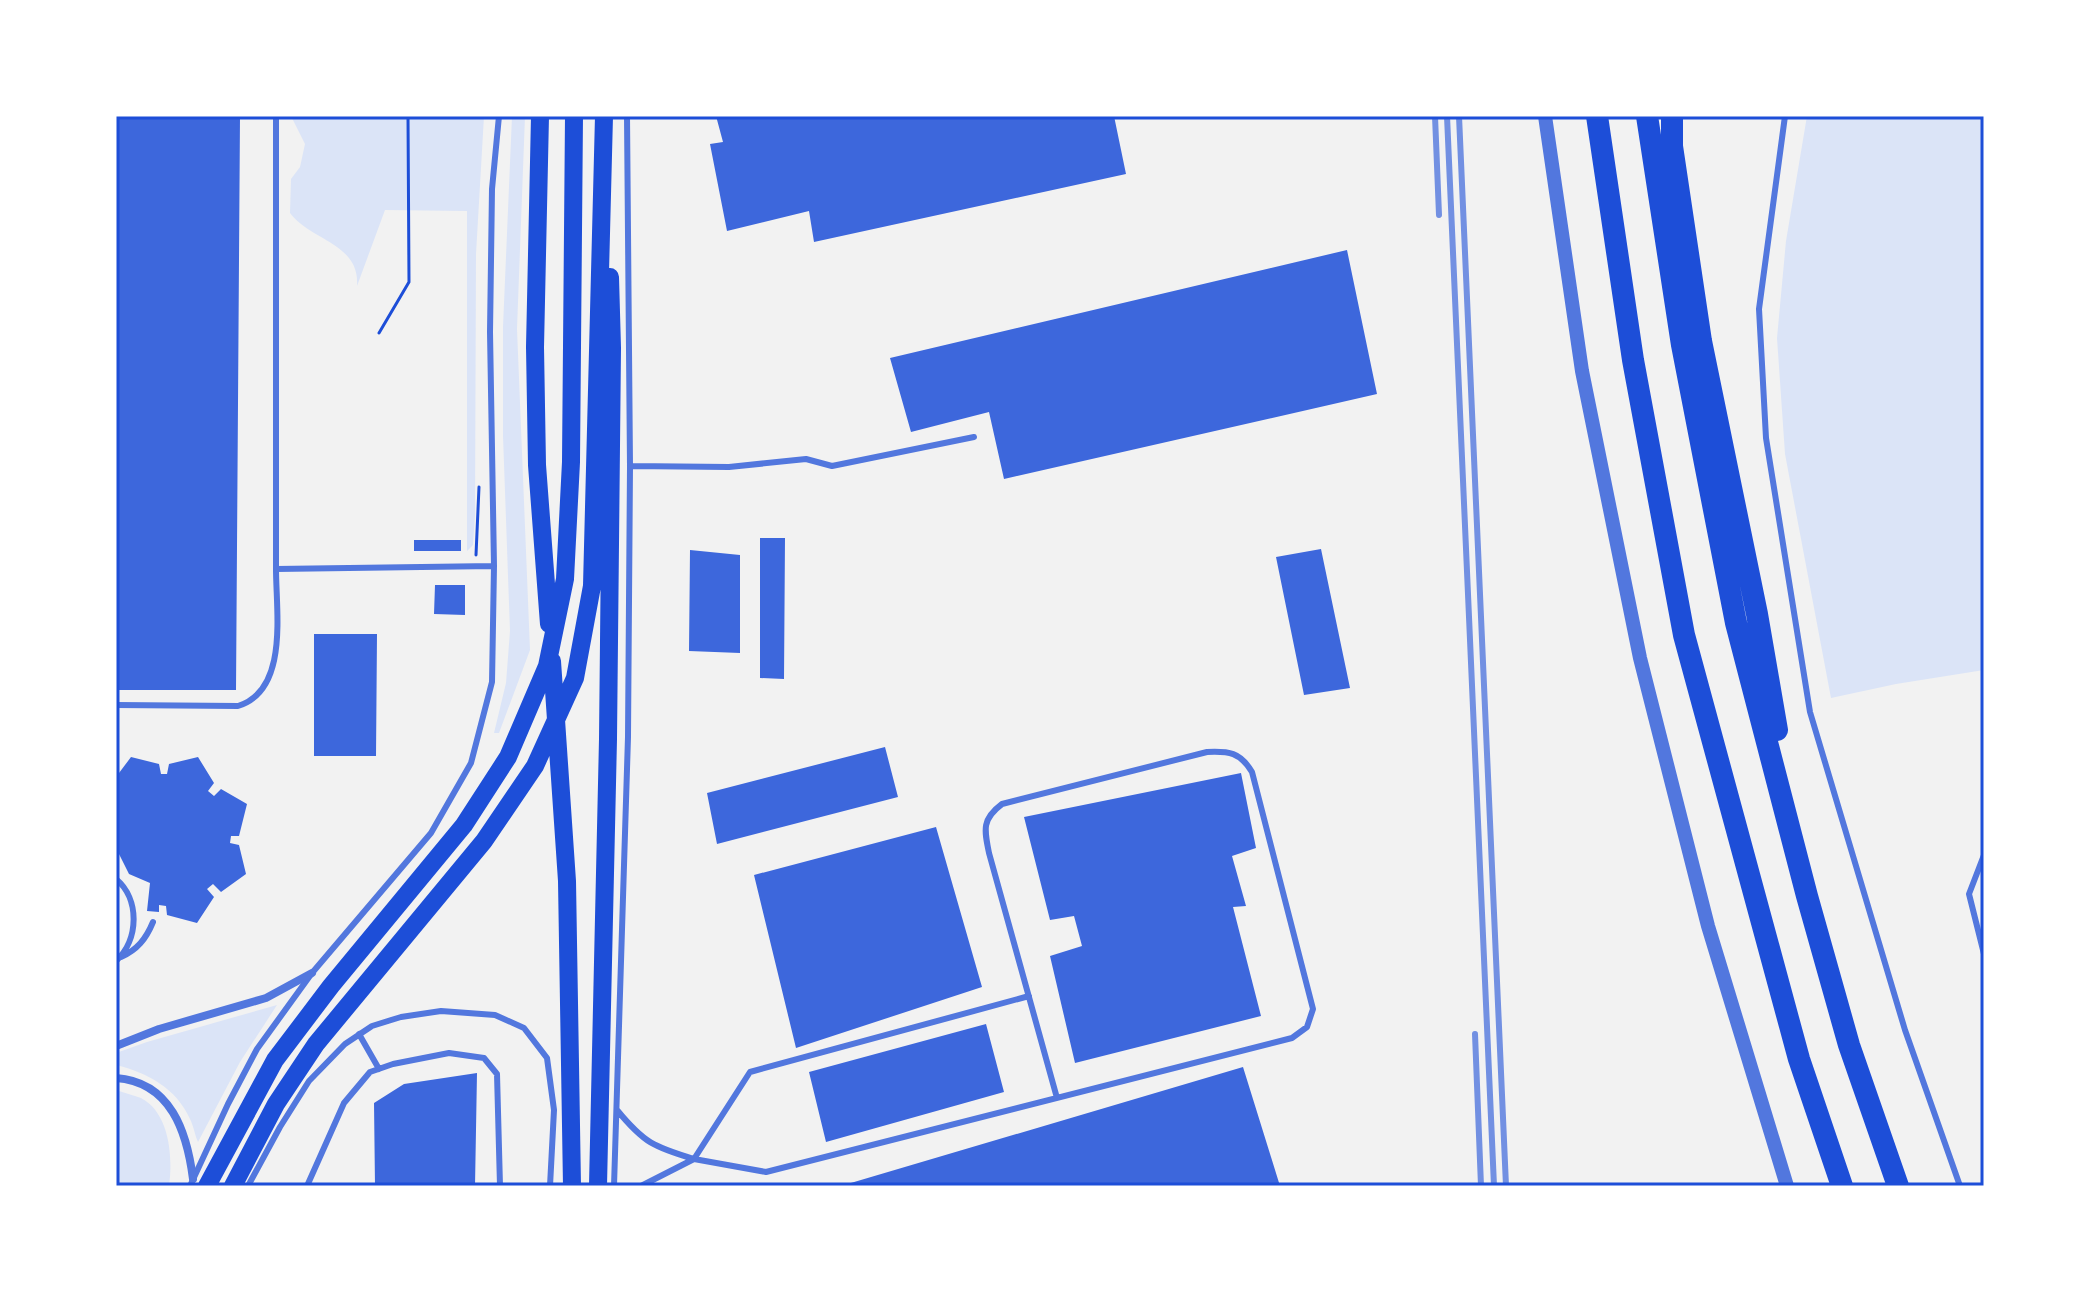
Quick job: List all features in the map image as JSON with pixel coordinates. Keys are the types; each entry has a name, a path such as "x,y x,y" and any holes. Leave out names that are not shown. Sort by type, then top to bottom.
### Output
{"highway":[{"path":"1597,116 1633,360 1684,635 1799,1059 1842,1186"},
{"path":"1647,116 1682,345 1736,623 1849,1045 1898,1186"},
{"path":"1672,116 1672,146 1701,341 1757,614 1807,896"}],"main road":[{"path":"540,116 535,347 537,465 567,881 572,1186"},
{"path":"197,1184 275,1060 331,986 464,825 508,757 547,666 565,579 571,462 574,116"},
{"path":"233,1186 276,1104 316,1044 484,841 535,766 575,678 592,586 605,116"},
{"path":"598,1186 612,377 605,116"}],"street":[{"path":"1545,116 1582,371 1640,658 1708,926 1787,1186"},
{"path":"116,1046 159,1029 266,998 312,973"},
{"path":"116,1078 128,1079 156,1091 176,1113 189,1148 197,1184"}],"lane":[{"path":"116,705 238,706 252,701 266,687 273,672 276,639 276,116"},
{"path":"197,1184 257,1049 312,973 431,833 471,763 492,682 494,566 490,332 492,189 499,116"},
{"path":"614,1186 628,737 630,466 627,116"},
{"path":"1785,116 1759,309 1766,438 1805,682 1810,712 1905,1030 1960,1186"},
{"path":"630,466 729,467 806,459 832,466 974,437"},
{"path":"276,569 494,566"},
{"path":"616,1109 634,1131 653,1146 694,1159 766,1172 1057,1098 1292,1038 1307,1027 1313,1009 1252,772 1243,757 1228,751 1207,752 1002,804 989,814 985,831 989,853 1057,1098"},
{"path":"1984,855 1969,894 1984,954"},
{"path":"116,879 128,895 136,915 133,930 118,959"},
{"path":"118,959 141,944 153,922"},
{"path":"641,1186 694,1159 750,1072 1029,996"},
{"path":"248,1186 309,1081 345,1044 372,1026 401,1017 441,1011 495,1015 524,1028 547,1058 554,1110 550,1186"},
{"path":"359,1034 379,1069"},
{"path":"307,1186 344,1103 370,1072 449,1053 484,1058 497,1074 500,1186"}],"path":[{"path":"379,333 409,282 408,116"}],"shaded area":[{"path":"291,116 484,116 476,254 475,515 473,545 467,551 467,211 385,210 357,286 356,272 343,251 290,213 291,179 300,167 305,144"},
{"path":"512,116 525,116 517,329 530,650 499,733 494,733 506,683 510,631 503,436 503,327"},
{"path":"1807,116 1984,116 1984,670 1831,698 1785,454 1777,338 1786,241"},
{"path":"277,1005 240,1062 198,1142 184,1108 169,1090 150,1077 116,1065 116,1053"},
{"path":"116,1090 141,1098 158,1114 170,1150 169,1186 116,1186"}],"building":[{"path":"116,116 240,116 236,690 116,690"},
{"path":"716,116 1114,116 1126,174 814,242 809,211 727,231 710,144 723,142"},
{"path":"1347,250 1377,394 1004,479 989,412 911,432 890,358"},
{"path":"760,538 785,538 784,679 760,678"},
{"path":"414,540 461,540 461,551 414,551"},
{"path":"1321,549 1350,688 1304,695 1276,557"},
{"path":"690,550 740,555 740,653 689,651"},
{"path":"435,585 465,585 465,615 434,614"},
{"path":"314,634 377,634 376,756 314,756"},
{"path":"885,747 898,797 717,844 707,793"},
{"path":"131,757 159,764 161,774 167,774 169,764 198,757 214,783 208,791 214,796 221,789 247,804 239,836 231,836 230,843 239,845 246,874 221,892 213,884 207,889 214,897 197,923 167,915 166,906 159,905 159,912 147,911 150,883 129,874 119,854 116,854 116,793 119,789 116,777"},
{"path":"1241,773 1256,848 1232,856 1246,906 1233,907 1261,1016 1075,1063 1050,956 1082,946 1074,916 1050,920 1024,817"},
{"path":"936,827 982,987 796,1048 754,875"},
{"path":"986,1024 1004,1092 826,1142 809,1072"},
{"path":"1243,1067 1280,1186 844,1186 844,1185"},
{"path":"477,1073 475,1186 375,1186 374,1103 404,1084"}],"railway":[{"path":"1435,116 1439,215"},
{"path":"1447,116 1494,1186"},
{"path":"1459,116 1506,1186"},
{"path":"1475,1034 1481,1186"}]}
